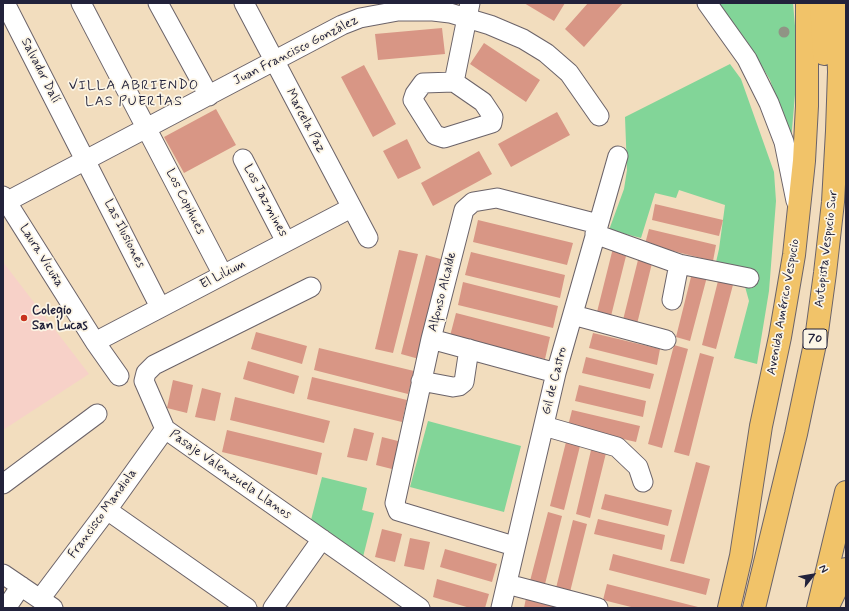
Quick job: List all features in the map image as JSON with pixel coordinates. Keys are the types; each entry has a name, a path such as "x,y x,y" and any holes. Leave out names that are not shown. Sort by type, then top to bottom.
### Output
{"main road":[{"name":"Avenida Américo Vespucio","path":"729,608 741,556 761,426 786,302 798,216 807,106 807,3"},
{"path":"821,3 827,109 835,178"},
{"name":"Autopista Vespucio Sur","path":"754,608 796,434 816,339 827,257 835,178 839,91 837,3"},
{"path":"818,608 846,492"},
{"path":"827,608 846,570"}],"street":[{"name":"Salvador Dalí","path":"5,3 87,160"},
{"name":"Los Copihues","path":"81,3 223,275"},
{"path":"158,3 209,96"},
{"name":"Marcela Paz","path":"244,3 368,238"},
{"path":"707,3 747,59 769,103 784,142 798,216"},
{"name":"Juan Francisco González","path":"5,199 87,160 342,25 379,14 398,11 469,10 546,53 569,73 599,116"},
{"path":"454,82 469,10"},
{"name":"Gil de Castro","path":"501,608 514,546 556,373 618,156"},
{"name":"Los Jazmines","path":"243,159 286,242"},
{"name":"Las Ilusiones","path":"87,160 160,307"},
{"name":"Alfonso Alcalde","path":"514,546 398,511 395,503 395,496 421,381 464,210 473,202 497,198 596,229 679,264 749,278"},
{"name":"Laura Vicuña","path":"5,199 95,342 119,376"},
{"name":"El Lilium","path":"95,342 352,208"},
{"path":"672,300 679,264"},
{"name":"Pasaje Valenzuela Llanos","path":"311,287 154,365 146,373 144,380 165,429 420,608"},
{"path":"573,315 666,340"},
{"path":"431,340 556,373"},
{"path":"421,381 453,387 459,386 464,382 469,349"},
{"path":"3,484 97,414"},
{"path":"544,426 617,447 638,467 643,482"},
{"name":"Francisco Mandiola","path":"46,603 107,510 165,429"},
{"path":"107,510 247,608"},
{"path":"273,608 322,539"},
{"path":"3,574 46,603"},
{"path":"506,584 598,608"},
{"path":"6,608 21,586"}],"shaded area":[{"name":"Colegio San Lucas","path":"3,262 89,374 3,430"}],"green space":[{"path":"718,3 793,3 796,37 796,83 791,141 770,80 748,43"},
{"path":"730,64 741,79 774,172 776,201 769,291 757,364 734,358 749,301 744,283 714,271 719,249 725,205 679,190 676,198 655,193 641,238 609,230 624,189 627,170 625,117"},
{"path":"428,421 521,446 504,512 410,487"},
{"path":"322,477 367,488 362,510 374,513 363,557 311,520"}],"building":[{"path":"524,3 565,3 554,21"},
{"path":"588,3 623,3 584,47 565,29"},
{"path":"442,28 445,54 378,60 375,34"},
{"path":"484,43 540,80 526,102 470,64"},
{"path":"364,65 396,124 373,137 341,77"},
{"path":"216,109 236,145 184,173 164,137"},
{"path":"557,112 570,135 511,167 498,144"},
{"path":"407,139 421,168 398,179 383,151"},
{"path":"479,151 492,174 433,206 421,183"},
{"path":"655,204 723,220 719,236 652,220"},
{"path":"478,220 573,243 567,265 473,242"},
{"path":"649,229 716,245 713,261 645,244"},
{"path":"614,244 628,248 611,316 597,312"},
{"path":"399,250 418,254 393,353 375,349"},
{"path":"471,252 565,275 560,298 465,275"},
{"path":"640,252 654,255 637,324 623,320"},
{"path":"426,255 444,260 419,359 401,354"},
{"path":"693,269 708,273 690,341 676,337"},
{"path":"719,277 734,281 716,349 702,345"},
{"path":"463,282 558,306 553,328 458,305"},
{"path":"456,313 550,337 545,359 450,336"},
{"path":"256,332 307,346 302,364 251,349"},
{"path":"593,333 660,349 657,365 589,348"},
{"path":"674,345 688,349 662,448 648,444"},
{"path":"319,348 414,371 408,394 314,370"},
{"path":"700,353 714,357 689,456 674,452"},
{"path":"586,357 654,374 650,389 582,373"},
{"path":"248,361 299,376 294,394 243,379"},
{"path":"312,377 407,400 402,422 307,399"},
{"path":"173,380 193,385 187,413 167,408"},
{"path":"579,385 646,401 643,417 575,401"},
{"path":"202,388 221,393 215,421 195,417"},
{"path":"235,397 330,421 324,443 230,420"},
{"path":"572,410 640,426 636,442 568,426"},
{"path":"354,428 374,433 367,461 347,457"},
{"path":"227,430 322,453 317,475 222,452"},
{"path":"382,437 402,442 396,470 376,465"},
{"path":"567,438 581,442 564,510 550,506"},
{"path":"592,446 607,449 590,518 576,514"},
{"path":"696,462 710,466 684,564 670,561"},
{"path":"605,494 672,510 668,526 601,509"},
{"path":"548,512 562,516 545,584 530,581"},
{"path":"598,519 665,535 662,550 594,534"},
{"path":"573,520 587,524 570,592 556,588"},
{"path":"382,529 402,534 395,562 375,557"},
{"path":"410,538 430,542 424,570 404,566"},
{"path":"445,549 497,564 492,582 440,567"},
{"path":"613,554 710,579 706,595 609,570"},
{"path":"437,579 489,594 485,608 470,608 433,597"},
{"path":"607,584 698,608 635,608 603,600"},
{"path":"526,598 565,608 524,608"}],"place":[{"name":"Colegio San Lucas","path":"24,318"}],"district":[{"name":"VILLA ABRIENDO LAS PUERTAS","path":"134,94"}]}
